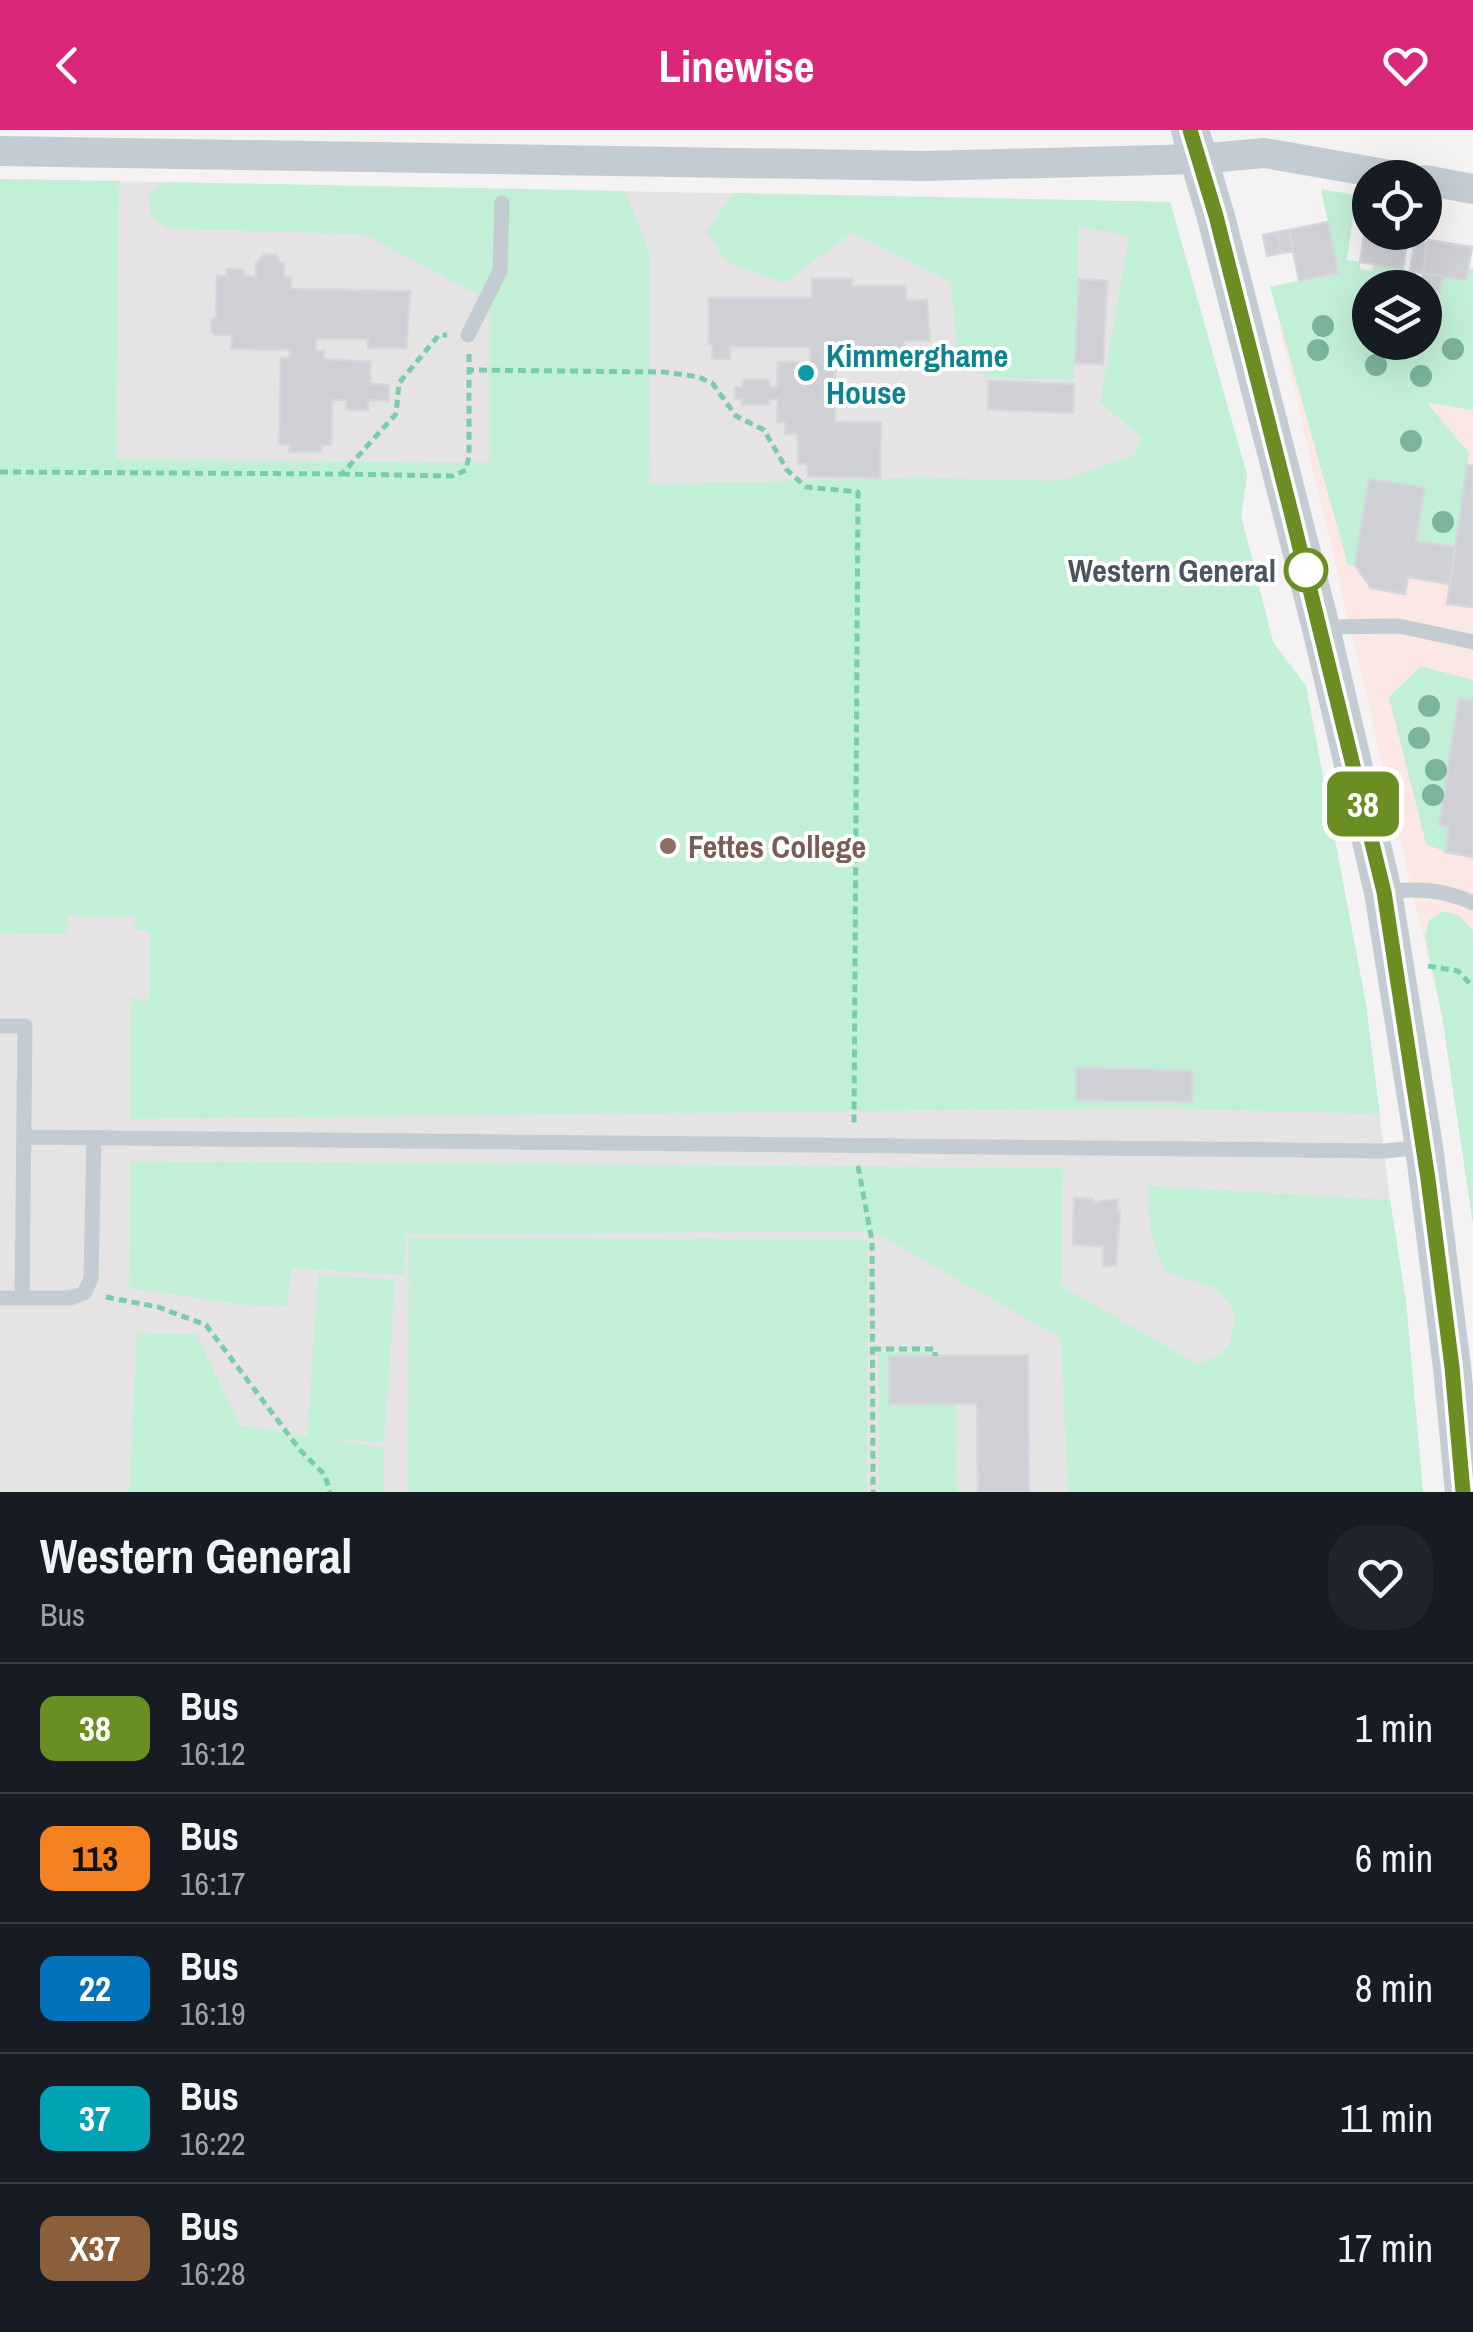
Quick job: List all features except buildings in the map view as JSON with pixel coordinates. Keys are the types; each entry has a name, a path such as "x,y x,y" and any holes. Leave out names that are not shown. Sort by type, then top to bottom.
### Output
{"street":[{"path":"1194,144 1321,628 1384,892 1463,1369 1464,1492"},
{"path":"0,151 111,147 924,166 1194,144 1352,168"},
{"path":"1442,183 1473,189"}],"lane":[{"path":"468,335 500,271 502,203"},
{"path":"1321,628 1400,626 1473,642"},
{"path":"1384,892 1420,889 1473,903"},
{"path":"0,1026 26,1026 22,1298"},
{"path":"24,1136 1366,1151 1424,1147"},
{"path":"0,1298 70,1298 84,1293 91,1279 94,1138"}],"path":[{"path":"0,472 453,476 466,470 470,456 468,335 439,335 399,382 396,414 342,474"},
{"path":"470,370 664,372 699,377 714,384 736,416 764,430 786,470 806,487 858,492 854,1146 872,1241 873,1492"},
{"path":"1394,964 1450,968 1473,987"},
{"path":"84,1293 158,1307 206,1325 300,1450 325,1475 330,1492"},
{"path":"873,1349 935,1349 935,1356"}],"shaded area":[{"name":"Fettes College","path":"0,179 1170,202 1247,475 1241,516 1273,642 1306,686 1366,1005 1406,1302 1423,1492 0,1492"},
{"path":"1280,329 1352,349 1352,360 1393,360 1473,382 1473,1224 1442,1016"}],"green space":[{"path":"0,179 119,181 116,459 489,463 489,301 366,235 167,228 151,217 148,194 164,182 625,191 650,255 649,484 918,478 1060,481 1135,455 1141,437 1100,402 1129,236 1079,226 1073,380 989,377 958,362 951,282 852,233 784,283 727,262 706,231 734,193 1170,202 1247,475 1241,516 1273,642 1306,686 1366,1005 1380,1114 1151,1108 130,1119 131,998 149,1000 150,931 135,930 135,916 68,915 67,934 0,933"},
{"path":"1321,189 1352,194 1347,260 1360,262 1360,269 1366,270 1352,270 1352,360 1442,360 1442,276 1466,280 1468,268 1473,269 1473,410 1427,403 1469,453 1455,547 1416,541 1425,488 1369,479 1355,565 1348,565 1270,287 1338,272"},
{"path":"1374,264 1405,270 1372,270"},
{"path":"1421,666 1473,680 1473,701 1459,700 1439,824 1449,827 1445,852 1426,844 1389,697"},
{"path":"1443,911 1460,916 1473,931 1473,1224 1442,1016 1425,936 1429,920"},
{"path":"130,1161 1063,1168 1061,1286 1197,1364 1217,1356 1228,1345 1234,1310 1215,1287 1167,1273 1151,1231 1148,1186 1390,1200 1406,1302 1423,1492 1068,1492 1061,1338 872,1231 406,1234 404,1275 292,1268 287,1306 247,1305 129,1288"},
{"path":"409,1237 868,1240 867,1492 408,1492"},
{"path":"318,1275 395,1280 384,1442 328,1439 384,1448 384,1492 129,1492 137,1333 196,1334 241,1426 307,1436"},
{"path":"879,1352 932,1352 889,1403 956,1404 957,1492 879,1492"}],"bus line":[{"name":"38","path":"1190,130 1216,216 1321,628 1384,892 1428,1179 1463,1492"}],"place":[{"name":"Kimmerghame House","path":"806,373"},
{"name":"Western General","path":"1306,570"},
{"name":"Fettes College","path":"668,846"}]}
